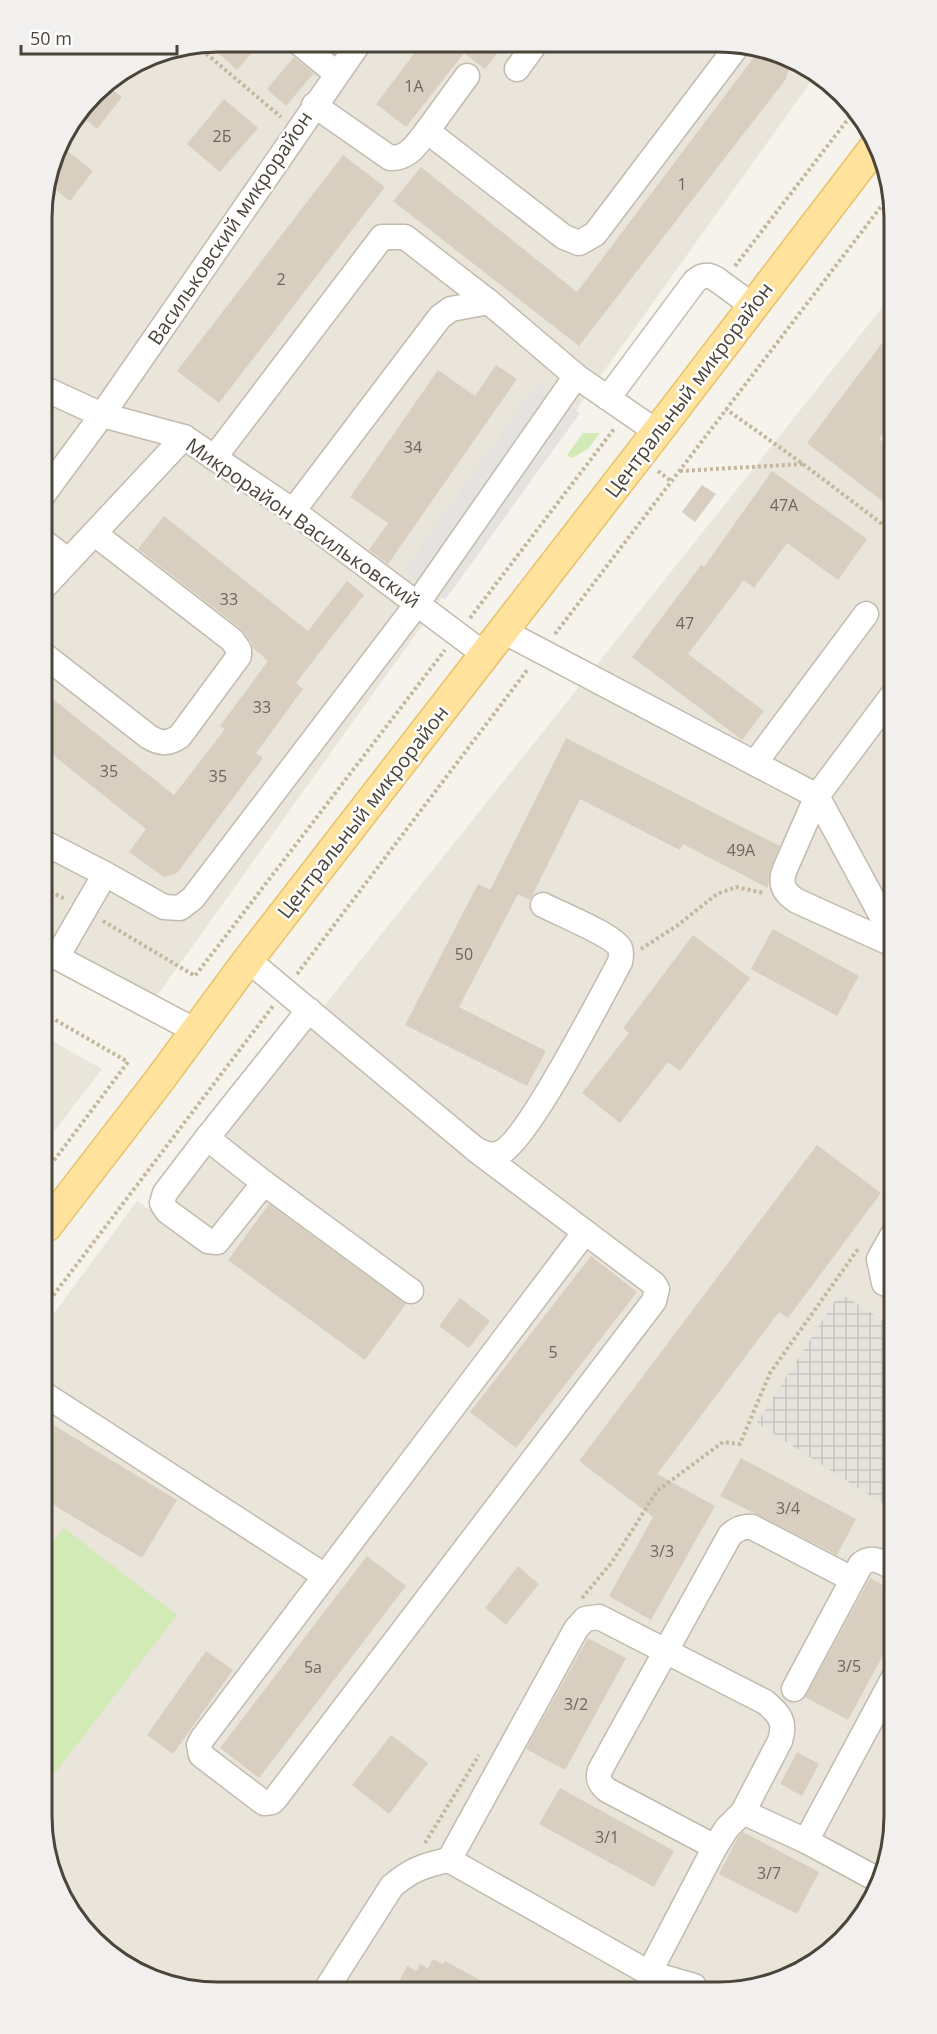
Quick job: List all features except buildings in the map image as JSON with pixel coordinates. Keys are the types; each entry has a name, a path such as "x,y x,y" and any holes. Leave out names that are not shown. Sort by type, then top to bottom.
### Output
{"main road":[{"name":"Центральный микрорайон","path":"52,1219 248,960 871,152"}],"street":[{"path":"517,69 529,52"},
{"path":"311,53 337,74"},
{"name":"Васильковский микрорайон","path":"53,482 352,53"},
{"path":"427,131 564,237 579,243 595,234 732,53"},
{"path":"314,105 390,158 398,158 405,155 427,131 467,76"},
{"path":"214,458 382,237 405,237 489,302 576,376 657,432"},
{"path":"617,404 695,281 711,276 753,306"},
{"path":"293,512 440,317 451,309 489,302"},
{"path":"53,847 164,906 180,908 187,904 417,604 576,376"},
{"name":"Микрорайон Васильковский","path":"53,392 102,414 184,438 293,512 484,654"},
{"path":"53,577 184,438"},
{"path":"53,662 149,737 165,743 180,736 239,656 232,640 95,534"},
{"path":"53,549 67,560"},
{"path":"755,763 866,614"},
{"path":"503,631 818,796 884,921"},
{"path":"884,706 818,796 781,879 788,895 884,940"},
{"path":"53,952 84,909 105,874"},
{"path":"474,1148 486,1154 502,1153 517,1139 538,1109 622,955 620,948 610,938 543,905"},
{"path":"53,955 196,1031"},
{"path":"248,960 474,1148 654,1284 657,1289 654,1301 275,1799 264,1803 201,1755 199,1745 202,1738 585,1232"},
{"path":"264,1183 218,1242 208,1241 167,1211 162,1203 165,1193 309,1010"},
{"path":"207,1138 264,1183 411,1291"},
{"path":"884,1237 879,1259 884,1283"},
{"path":"52,1400 325,1576"},
{"path":"716,1847 607,1790 599,1782 600,1770 730,1535 740,1528 752,1527 852,1579"},
{"path":"794,1689 857,1569 866,1560 884,1563"},
{"path":"449,1860 580,1623 585,1619 599,1617 765,1702 782,1719 783,1730 780,1741 743,1812 727,1828 716,1847 649,1973"},
{"path":"806,1842 884,1696"},
{"path":"743,1812 873,1877"},
{"path":"331,1982 392,1886 406,1874 425,1865 449,1860 649,1973 680,1982"}],"path":[{"path":"206,53 297,130"},
{"path":"722,283 849,117"},
{"path":"52,1297 883,203"},
{"path":"53,893 84,909 195,976 457,634 617,404"},
{"path":"726,409 884,525"},
{"path":"679,471 803,464"},
{"path":"620,962 678,925 717,894 736,887 752,892 788,895"},
{"path":"52,1018 128,1062 52,1162"},
{"path":"575,1606 612,1562 657,1491 723,1442 741,1444 770,1373 865,1240"},
{"path":"406,1874 483,1748"}],"shaded area":[{"path":"718,52 761,58 782,65 811,82 154,1000 53,943 53,208 58,176 65,155 87,118 109,94 136,75 176,58 208,53"},
{"path":"884,305 884,1826 881,1848 872,1879 850,1916 836,1933 811,1953 782,1969 761,1976 718,1982 219,1982 165,1973 145,1964 109,1940 94,1925 81,1908 65,1879 58,1858 52,1815 52,1315 137,1201 157,1215"},
{"path":"537,384 580,413 445,600 404,570"},
{"path":"52,1041 102,1069 52,1134"},
{"path":"840,1293 884,1321 884,1505 757,1423"}],"green space":[{"path":"583,433 600,433 588,449 572,458 567,455"},
{"path":"64,1528 177,1615 52,1777 52,1543"}]}
